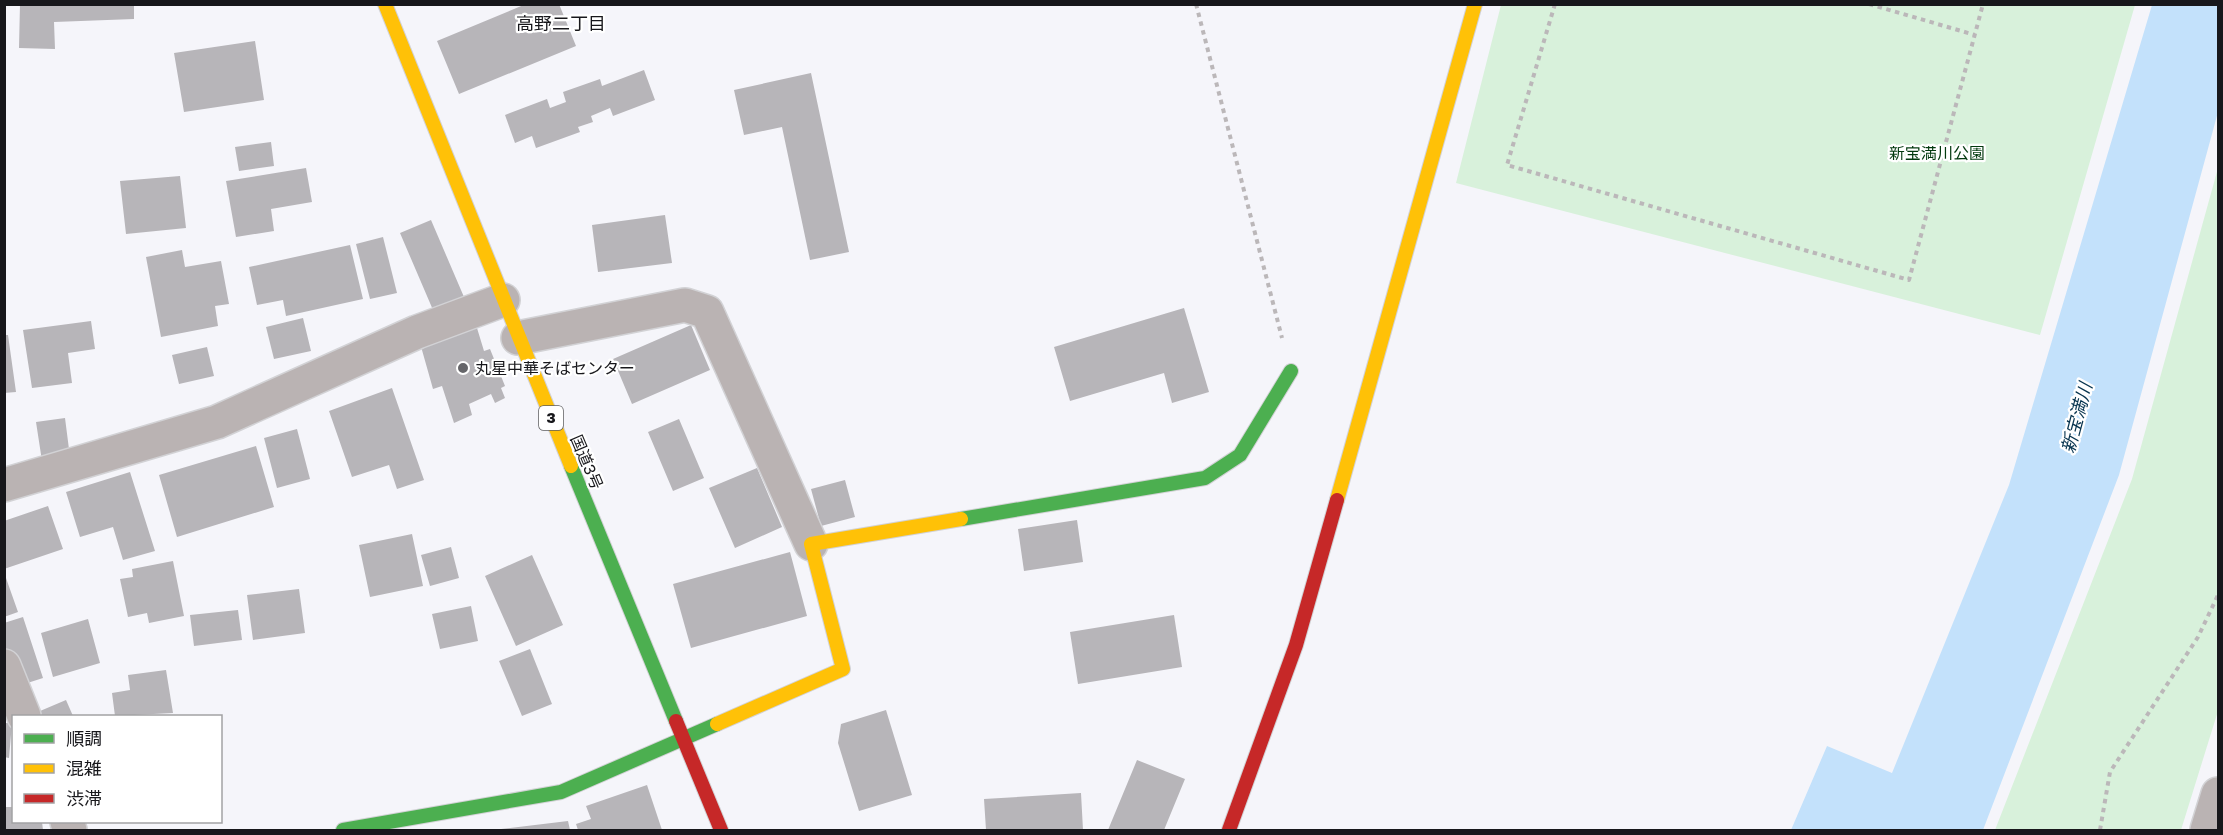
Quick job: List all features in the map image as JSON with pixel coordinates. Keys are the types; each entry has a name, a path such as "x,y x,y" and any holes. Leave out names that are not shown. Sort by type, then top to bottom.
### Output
{"main road":[{"name":"国道3号","path":"385,4 518,338 721,831"},
{"path":"1229,831 1296,645 1475,4"},
{"path":"343,831 561,792 843,669 811,544 1205,478 1240,455 1291,371"}],"street":[{"path":"4,485 217,422 417,332 503,300"},
{"path":"518,338 685,305 707,312 811,544"},
{"path":"4,666 23,715"},
{"path":"2207,831 2218,794"}],"path":[{"path":"1196,4 1291,371"},
{"path":"1555,4 1507,165 1910,280 1983,4"},
{"path":"1869,4 1975,35"},
{"path":"2100,831 2110,772 2198,637 2218,595"}],"green space":[{"name":"新宝満川公園","path":"1501,4 2135,5 2040,335 1456,183"},
{"path":"2218,168 2218,711 2181,830 1995,830 2132,479"}],"water":[{"name":"新宝満川","path":"2152,5 2218,5 2218,112 2119,475 1983,830 1791,830 1827,746 1892,773 2009,485"}],"building":[{"path":"20,4 134,4 134,19 54,22 55,49 19,48"},
{"path":"526,4 559,4 576,46 459,94 437,41"},
{"path":"255,41 264,100 184,112 174,53"},
{"path":"644,70 655,100 613,116 610,108 591,116 593,122 578,127 580,132 536,148 532,136 515,143 505,115 547,99 550,108 566,102 563,92 600,79 602,86"},
{"path":"811,73 849,252 810,260 782,127 744,135 734,90"},
{"path":"271,142 274,166 239,171 235,147"},
{"path":"306,168 312,202 271,209 274,231 236,237 226,181"},
{"path":"180,176 186,228 126,234 120,181"},
{"path":"665,215 672,263 598,272 592,225"},
{"path":"431,220 464,297 433,310 400,233"},
{"path":"383,237 397,293 370,299 356,244"},
{"path":"350,245 363,299 286,316 283,300 257,305 249,267"},
{"path":"182,250 185,267 221,261 229,304 215,306 218,326 161,337 146,257"},
{"path":"1184,308 1209,392 1172,403 1164,373 1070,401 1054,347"},
{"path":"303,318 311,351 274,359 266,327"},
{"path":"91,321 95,349 68,353 72,383 32,388 23,330"},
{"path":"691,325 710,370 632,404 613,359"},
{"name":"丸星中華そばセンター","path":"477,328 484,351 490,349 505,386 501,388 505,398 495,403 491,394 469,404 472,415 454,423 442,386 433,389 420,343"},
{"path":"4,335 8,335 16,392 4,393"},
{"path":"207,347 214,376 179,384 172,355"},
{"path":"392,388 424,480 397,489 389,465 352,477 329,411"},
{"path":"65,418 70,457 42,461 36,422"},
{"path":"679,419 704,478 673,491 648,432"},
{"path":"297,429 310,479 277,488 264,438"},
{"path":"256,446 274,507 177,537 159,475"},
{"path":"757,468 782,527 735,548 709,488"},
{"path":"130,472 155,551 123,560 113,527 80,537 66,492"},
{"path":"845,480 855,517 821,526 811,489"},
{"path":"48,506 63,549 4,569 4,521"},
{"path":"1077,520 1083,562 1024,571 1018,529"},
{"path":"412,534 423,586 370,597 359,545"},
{"path":"451,547 459,578 430,586 421,555"},
{"path":"790,552 807,616 691,648 673,584"},
{"path":"532,555 563,625 516,646 485,576"},
{"path":"173,561 184,616 149,623 147,613 128,617 120,579 133,577 132,569"},
{"path":"6,578 18,612 4,617 4,579"},
{"path":"299,589 305,633 253,640 247,595"},
{"path":"471,606 478,641 440,649 432,614"},
{"path":"238,610 242,640 194,646 190,615"},
{"path":"1174,615 1182,667 1078,684 1070,632"},
{"path":"23,617 43,678 18,686 4,646 4,623"},
{"path":"88,619 100,663 53,677 41,633"},
{"path":"530,649 552,704 522,716 499,661"},
{"path":"166,670 173,713 115,715 112,693 130,690 128,675"},
{"path":"66,700 73,715 34,715"},
{"path":"886,710 912,795 859,811 838,743 841,724"},
{"path":"4,723 12,723 9,758 4,757"},
{"path":"1137,760 1185,779 1164,830 1108,830"},
{"path":"647,785 662,830 578,830 576,824 591,819 586,806"},
{"path":"1081,793 1083,830 986,830 984,799"},
{"path":"4,807 12,807 12,823 42,823 43,830 4,830"},
{"path":"568,821 570,830 501,830 501,829"}],"traffic: fast":[{"path":"961,519 1205,478 1240,455 1291,371"},
{"path":"571,466 676,721"},
{"path":"343,830 561,792 717,724"}],"traffic: slow":[{"path":"385,4 571,466"},
{"path":"1337,500 1475,4"},
{"path":"717,724 843,669 811,544 961,519"}],"traffic: jam":[{"path":"1229,830 1296,645 1337,500"},
{"path":"676,721 721,830"}],"place":[{"name":"丸星中華そばセンター","path":"463,368"}],"district":[{"name":"高野二丁目","path":"561,24"}]}
